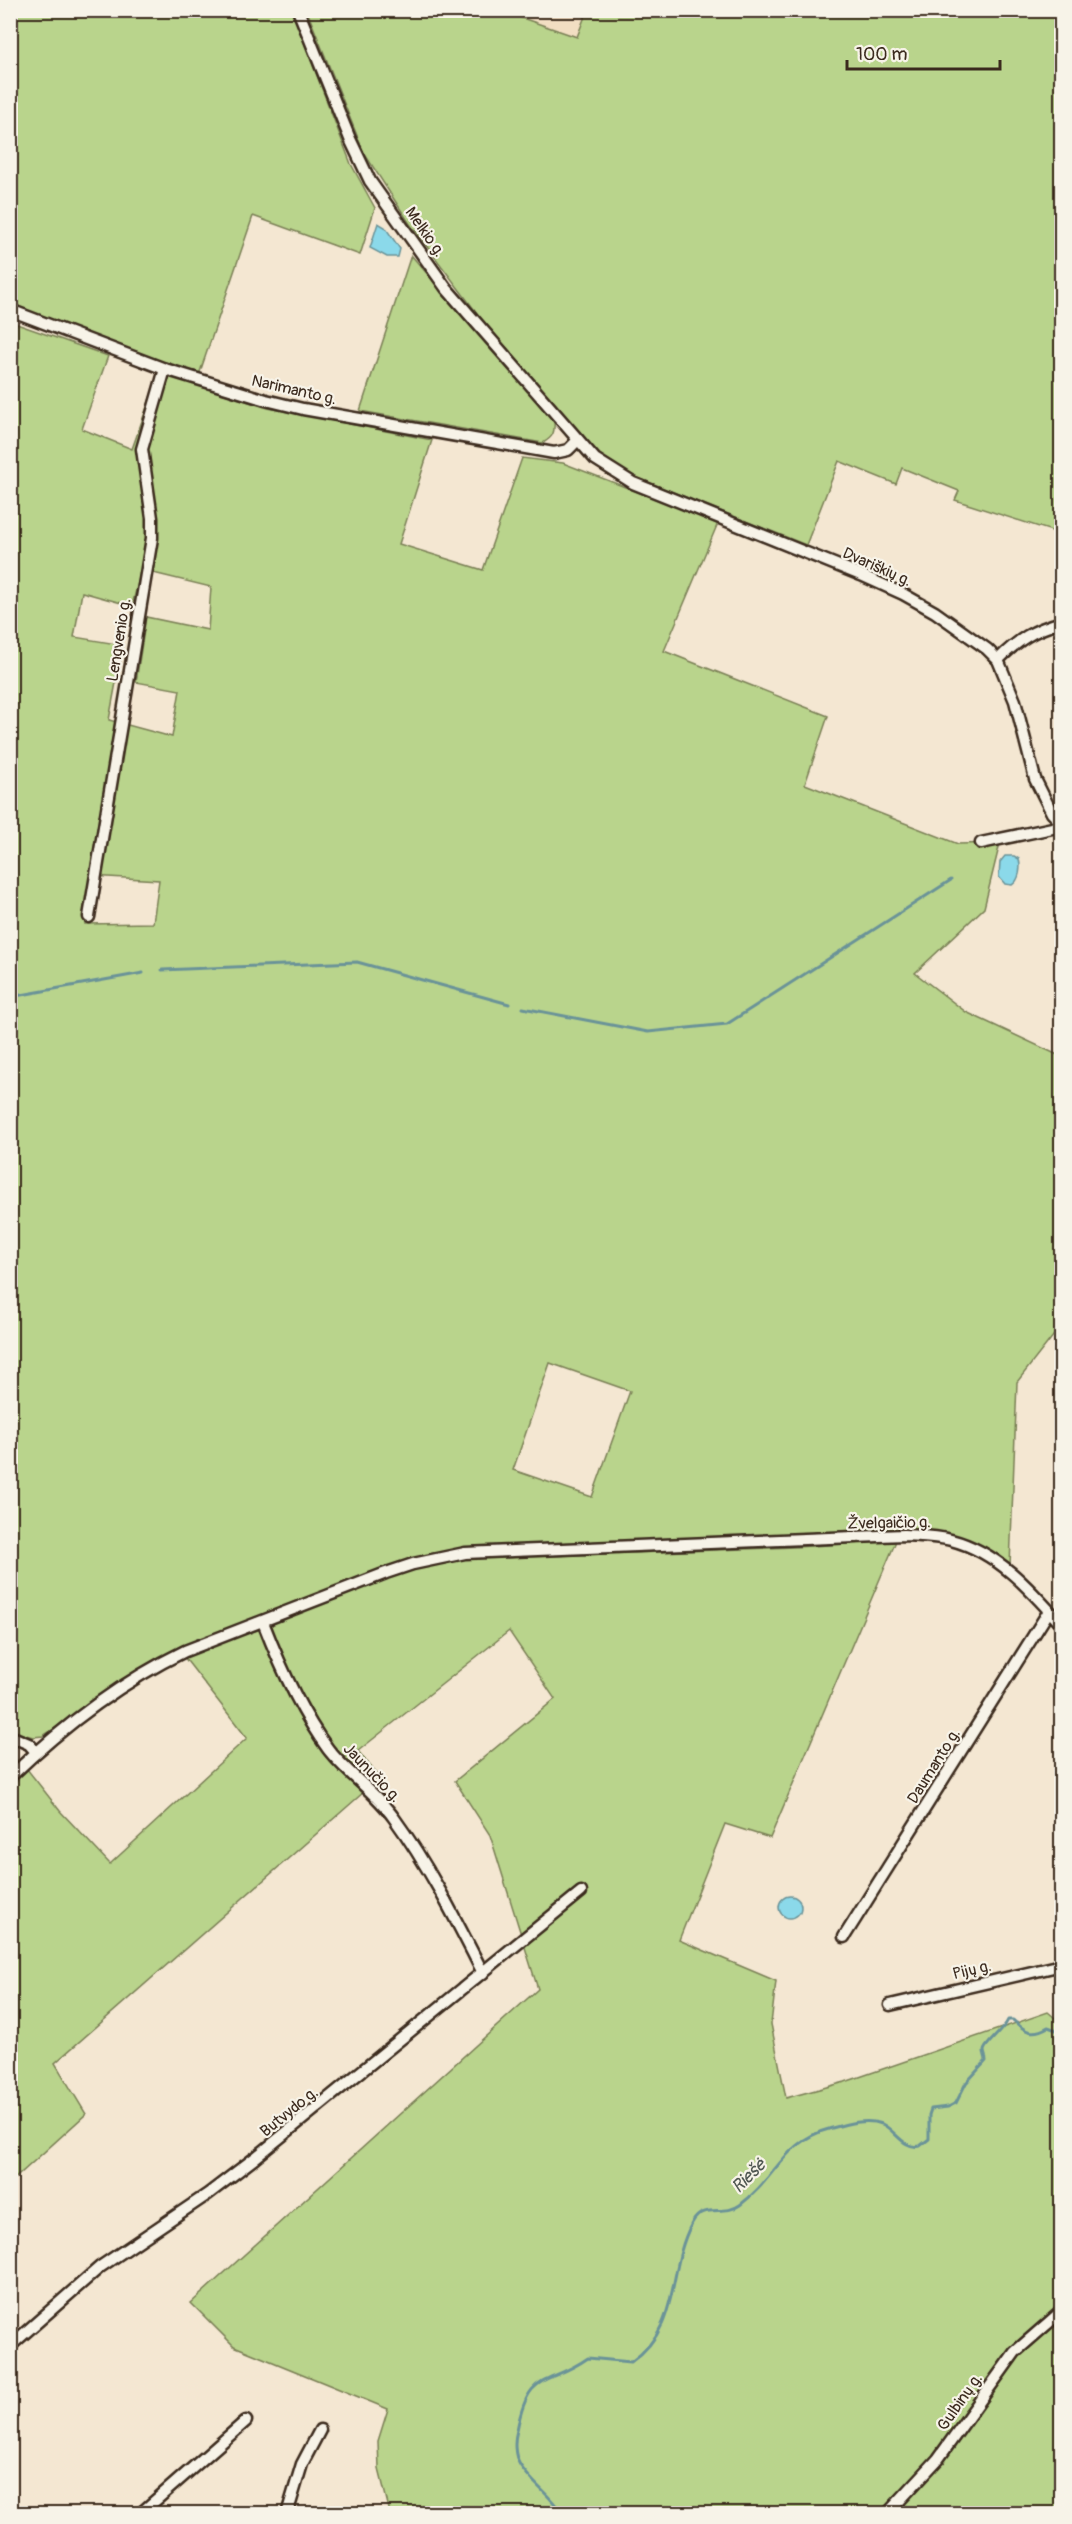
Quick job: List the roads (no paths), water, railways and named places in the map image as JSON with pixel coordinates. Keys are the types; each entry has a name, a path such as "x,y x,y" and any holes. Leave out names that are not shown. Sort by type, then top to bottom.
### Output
{"street":[{"name":"Melkio g.","path":"298,10 350,140 370,181 446,288 578,440"},
{"name":"Narimanto g.","path":"10,310 165,369 303,409 554,453 562,453 578,440"},
{"name":"Lengvenio g.","path":"90,917 152,538 152,518 142,449 165,369"},
{"name":"Dvariškių g.","path":"578,440 595,459 627,480 903,594 935,612 968,635 998,660 1016,701 1035,779 1052,813 1062,825"},
{"path":"998,660 1015,643 1037,629 1062,622"},
{"path":"981,843 1062,825"},
{"name":"Žvelgaičio g.","path":"10,1777 36,1752 121,1688 153,1667 185,1652 386,1573 441,1557 465,1554 904,1535 952,1540 995,1560 1022,1581 1062,1624"},
{"name":"Daumanto g.","path":"844,1937 1049,1611"},
{"name":"Jaunučio g.","path":"264,1622 304,1712 328,1750 378,1797 395,1818 438,1888 483,1973"},
{"path":"10,1736 29,1744 36,1752"},
{"name":"Butvydo g.","path":"10,2346 100,2267 208,2194 255,2158 581,1892"},
{"name":"Pijų g.","path":"890,2005 1062,1965"},
{"name":"Gulbinų g.","path":"887,2514 938,2459 1015,2352 1062,2311"},
{"path":"140,2514 246,2421"},
{"path":"287,2514 302,2464 320,2430"}],"water":[{"path":"378,223 385,227 400,249 398,257 387,257 370,248"},
{"path":"1005,856 1014,856 1019,859 1018,877 1012,885 1005,884 999,877 1000,862"},
{"path":"786,1896 794,1896 801,1903 801,1911 794,1918 786,1918 779,1911 779,1903"}],"waterway":[{"path":"523,1008 648,1032 727,1024 951,880"},
{"path":"162,970 357,962 509,1004"},
{"path":"10,997 143,973"},
{"name":"Riešė","path":"562,2514 525,2472 517,2457 516,2434 527,2397 542,2382 588,2358 631,2362 647,2348 666,2315 684,2242 697,2217 708,2211 727,2210 740,2205 753,2194 791,2151 815,2134 832,2128 857,2122 876,2122 887,2127 909,2145 920,2146 929,2139 931,2109 948,2107 956,2103 966,2083 986,2061 985,2048 1008,2020 1013,2020 1021,2027 1033,2032 1048,2027 1062,2032"}]}
